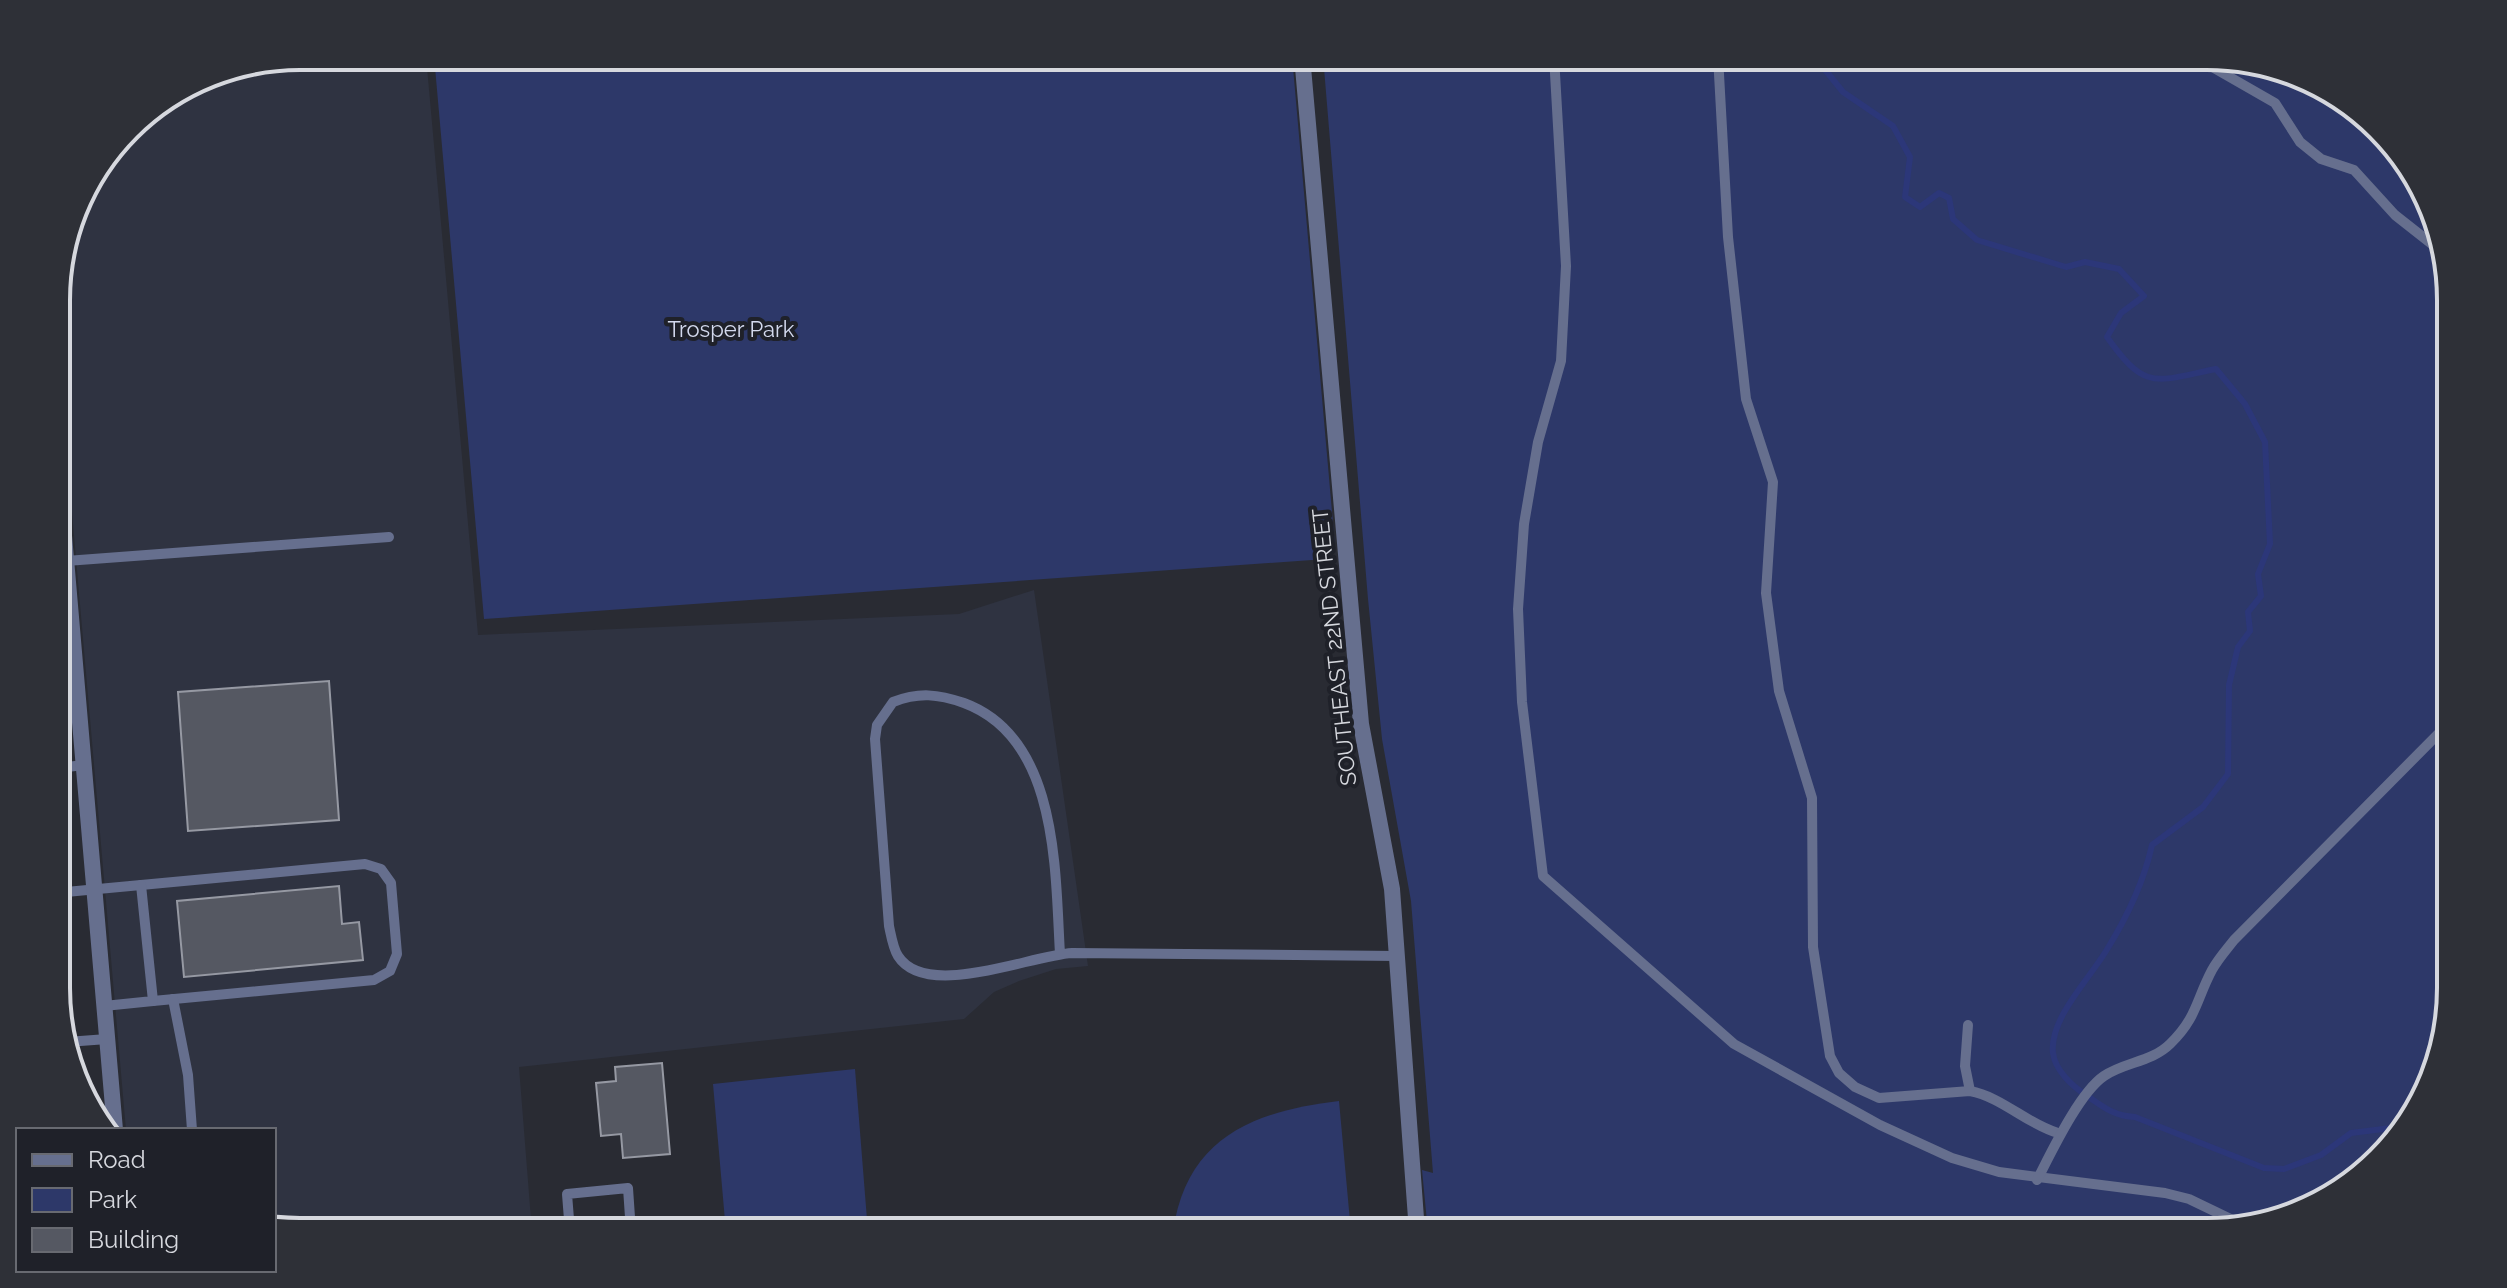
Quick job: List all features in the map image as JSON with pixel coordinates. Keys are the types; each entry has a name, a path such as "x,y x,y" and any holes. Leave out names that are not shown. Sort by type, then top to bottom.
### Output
{"street":[{"name":"SOUTHEAST 22ND STREET","path":"1303,70 1361,724 1392,889 1416,1218"},
{"path":"70,606 114,1124"}],"lane":[{"path":"1555,70 1566,266 1561,361 1538,442 1524,524 1518,609 1522,702 1543,876 1734,1044 1770,1067 1880,1125 1952,1158 2037,1180 2165,1193 2189,1199 2227,1217"},
{"path":"1719,70 1728,237 1746,399 1773,482 1766,593 1779,691 1812,798 1813,947 1830,1056 1839,1073 1855,1087 1879,1098 1970,1091 1983,1094 2039,1128 2058,1133"},
{"path":"2219,71 2275,103 2300,142 2336,167 2354,170 2395,215 2429,242"},
{"path":"70,561 389,537"},
{"path":"1060,954 1054,854 1038,787 1020,750 1007,731 978,708 933,694 893,702 877,725 875,739 889,926 897,955 915,973 936,977 1060,954 1398,956"},
{"path":"2037,1180 2058,1133 2101,1078 2127,1064 2158,1054 2169,1045 2195,1015 2212,970 2234,940 2437,735"},
{"path":"70,767 84,765"},
{"path":"70,892 365,864 381,869 391,883 397,954 390,971 374,980 104,1006"},
{"path":"141,885 153,1001"},
{"path":"173,999 188,1075 192,1128"},
{"path":"1968,1025 1965,1066 1970,1091"},
{"path":"77,1041 107,1039"},
{"path":"569,1218 567,1194 628,1188 630,1218"}],"shaded area":[{"path":"285,70 427,70 478,635 959,614 1034,590 1088,966 1056,969 1019,981 994,992 964,1019 519,1067 531,1218 276,1216 276,1128 126,1128 70,490 70,285 78,240 87,212 101,185 117,160 148,127 185,101 212,87 240,78"}],"green space":[{"name":"Trosper Park","path":"435,70 1293,70 1335,546 1326,559 484,619"},
{"path":"1324,70 2207,70 2252,74 2309,94 2347,117 2390,160 2420,212 2435,270 2437,1003 2425,1062 2413,1090 2380,1140 2335,1179 2281,1206 2222,1218 1427,1218 1422,1170 1433,1173 1411,901 1382,739"},
{"path":"855,1069 867,1218 725,1218 713,1084"},
{"path":"1339,1101 1350,1218 1176,1218 1180,1200 1193,1173 1209,1151 1253,1122 1308,1106"}],"building":[{"path":"329,681 339,820 188,831 178,692"},
{"path":"339,886 342,924 359,922 363,960 184,977 177,901"},
{"path":"662,1063 670,1154 623,1158 621,1134 601,1136 596,1083 616,1081 615,1067"}],"waterway":[{"path":"1825,70 1843,92 1893,126 1910,157 1905,197 1920,207 1939,193 1949,198 1953,219 1977,240 2066,267 2085,262 2119,269 2144,296 2121,313 2107,337 2120,355 2132,367 2153,378 2165,379 2216,369 2245,404 2265,442 2270,544 2258,574 2261,596 2248,612 2250,631 2238,647 2229,685 2228,774 2203,807 2152,845 2139,886 2120,926 2057,1027 2053,1040 2057,1065 2075,1087 2109,1110 2135,1117 2264,1168 2284,1169 2321,1155 2351,1133 2389,1128"}]}
